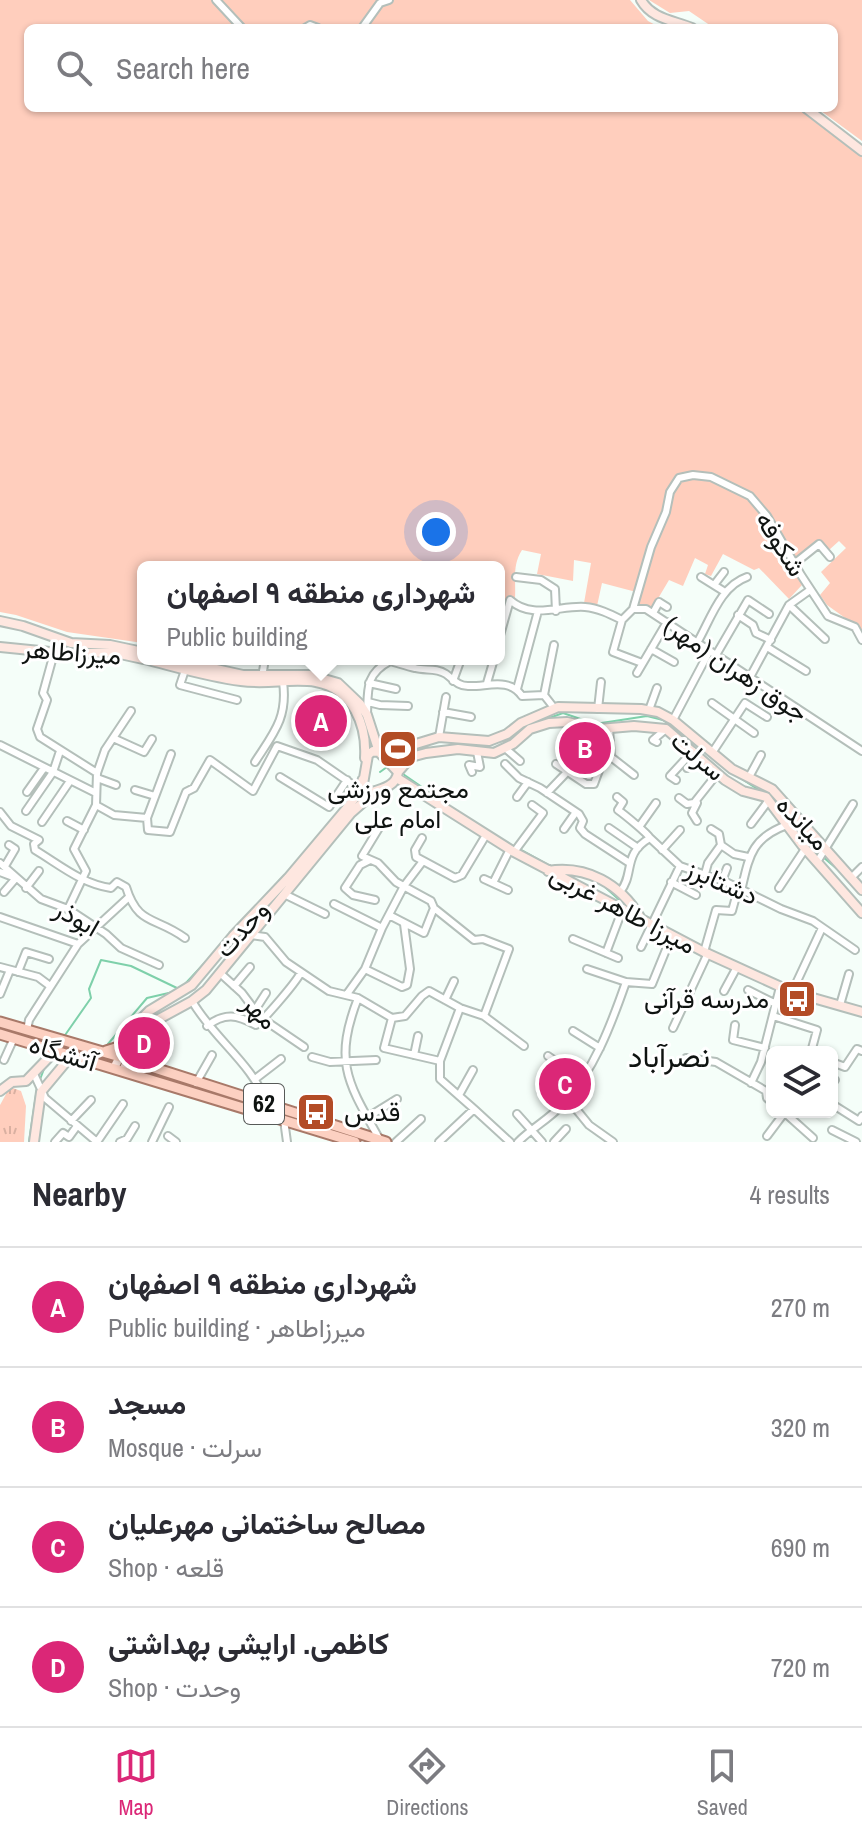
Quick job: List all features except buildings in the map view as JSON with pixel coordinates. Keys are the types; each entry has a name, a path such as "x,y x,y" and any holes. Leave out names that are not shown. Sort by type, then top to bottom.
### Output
{"main road":[{"path":"641,0 660,18 679,24"},
{"path":"811,112 862,151"},
{"name":"میرزاطاهر","path":"0,621 80,645 110,645 137,651"},
{"path":"41,652 47,634"},
{"name":"میرزاطاهر","path":"0,647 54,653 111,652 137,658"},
{"name":"میرزاطاهر","path":"166,665 244,682 318,682 344,696 356,711 364,730 363,779"},
{"path":"198,665 262,677 310,675 328,679 348,690 367,715 379,752 370,752 365,761"},
{"name":"میانده","path":"398,775 407,752 440,742 489,741 555,709 649,710 673,720 712,753 772,789 821,855 852,877 862,890"},
{"name":"سرلت","path":"440,742 458,749 494,753 530,729 549,723 666,729 717,774 769,800"},
{"name":"میرزا طاهر غربی","path":"379,752 398,775 486,835 548,871 706,953 780,987 862,1012"},
{"name":"وحدت","path":"129,1045 146,1026 192,1001 220,973 351,813 376,791 391,785 398,775"},
{"path":"363,779 364,789 376,791"},
{"name":"وحدت","path":"119,1070 134,1027 144,1015 192,985 346,809 363,779"},
{"path":"769,800 805,849 821,855 841,888 862,913"},
{"path":"548,871 575,869 585,872 620,892 641,918"},
{"path":"841,888 852,877"},
{"path":"240,928 242,938 250,936"},
{"path":"226,944 234,942 238,950"},
{"name":"آتشگاه","path":"0,1022 383,1141"},
{"name":"آتشگاه","path":"0,1034 355,1142"},
{"path":"102,1052 129,1045 143,1065"},
{"path":"34,1142 38,1084 55,1051"},
{"path":"38,1084 71,1056"},
{"path":"2,1087 26,1081 38,1084"}],"street":[{"path":"216,0 238,24"},
{"path":"365,24 374,10 389,0"},
{"name":"شکوفه","path":"633,609 670,492 679,478 693,475 711,477 750,496 767,516 828,616 855,627 862,640"},
{"path":"794,564 819,544 830,557"},
{"path":"714,585 724,572"},
{"path":"516,577 541,580 555,589 556,611"},
{"path":"701,577 725,592"},
{"path":"697,643 725,592 735,581 747,577"},
{"path":"749,679 789,605 810,590"},
{"path":"505,618 510,600 517,607 538,611 583,607 599,610 622,620 613,652 642,663"},
{"path":"673,720 748,600 769,614"},
{"path":"653,613 659,602 667,607"},
{"path":"789,605 825,639"},
{"name":"جوق زهران (مهر)","path":"622,620 633,609 646,609 862,751"},
{"path":"517,689 538,611"},
{"path":"738,615 753,625 756,633 806,671"},
{"path":"637,673 667,622"},
{"path":"554,645 544,695 555,709"},
{"path":"651,649 674,662"},
{"path":"54,653 43,693 47,700 37,729 40,737 97,776 116,785"},
{"path":"262,677 264,665"},
{"path":"367,715 369,683 376,668 382,665"},
{"path":"404,665 435,669 467,686 487,683 517,689 522,696 544,695"},
{"path":"453,681 459,665"},
{"path":"487,683 491,665"},
{"path":"185,670 180,685 237,700"},
{"path":"255,762 282,719 285,698 283,682"},
{"path":"598,709 601,682"},
{"path":"369,683 396,689"},
{"path":"649,710 657,688"},
{"path":"440,742 446,697"},
{"path":"368,702 408,706"},
{"path":"712,703 754,733"},
{"path":"712,753 745,703 767,717"},
{"path":"434,706 471,717"},
{"path":"68,909 86,871 74,849 96,805 97,776 105,750 131,711"},
{"path":"609,728 611,757 634,775"},
{"path":"657,742 653,740 666,729"},
{"path":"113,738 144,752 152,739"},
{"path":"0,745 96,793"},
{"path":"171,754 147,818 148,830 170,832 186,792 194,788 210,760 253,791 277,746 317,760 359,789"},
{"path":"505,748 520,761"},
{"path":"26,811 53,772 60,751"},
{"path":"472,772 469,765 480,767 477,752"},
{"path":"687,768 696,754"},
{"path":"676,780 670,776 696,754"},
{"path":"749,777 761,755"},
{"path":"625,770 634,762"},
{"path":"505,764 519,778 576,812 583,821 580,828 585,834 628,862"},
{"path":"556,764 586,784 594,784 601,765"},
{"path":"27,792 44,768"},
{"path":"547,793 568,771"},
{"path":"679,798 687,804 695,802 717,774"},
{"path":"280,777 329,807 347,780"},
{"path":"42,822 70,781"},
{"path":"517,797 528,782"},
{"path":"135,790 155,796"},
{"path":"742,801 749,792"},
{"path":"617,797 623,802 618,810 648,833 650,838 628,862 626,880 620,892"},
{"path":"751,824 769,800"},
{"path":"695,802 698,802 692,813 697,821"},
{"path":"639,827 656,803"},
{"path":"821,855 853,804"},
{"path":"96,805 114,815 147,818"},
{"path":"493,883 512,850 543,813 532,805"},
{"path":"625,815 631,807"},
{"path":"0,812 11,826 39,840 34,844 35,850 82,879 111,888 117,882 126,887 133,909 185,938"},
{"path":"564,829 576,812"},
{"path":"67,821 84,830"},
{"path":"673,1028 706,953 716,910 732,911 748,857 767,836 787,825"},
{"path":"520,826 529,832"},
{"path":"379,828 362,856 378,863 396,882 431,901 434,908 474,940 483,939 509,949 484,1016"},
{"path":"609,828 638,848"},
{"path":"705,874 708,863 721,845 719,834 711,829"},
{"path":"662,850 680,830"},
{"path":"422,838 415,850 416,857 455,878 462,875 486,835"},
{"name":"دشتابرز","path":"650,838 680,866 813,921 855,950"},
{"path":"2,867 15,849 9,845"},
{"path":"721,845 748,857"},
{"path":"779,888 805,849"},
{"path":"722,881 738,855"},
{"path":"370,860 360,865 345,888 353,895 375,900"},
{"path":"347,994 365,969 404,886 423,861"},
{"path":"641,947 680,866"},
{"name":"ابوذر","path":"2,867 41,899 68,909 121,948 159,965"},
{"path":"852,877 862,867"},
{"path":"26,888 39,871"},
{"path":"4,891 16,878"},
{"path":"484,879 508,890"},
{"path":"671,882 696,895"},
{"path":"284,894 325,914"},
{"path":"27,1030 29,1020 78,944 129,897"},
{"path":"334,904 382,928"},
{"path":"389,915 424,933 434,908"},
{"path":"606,953 623,908"},
{"path":"0,917 78,944"},
{"path":"365,969 402,987 407,985 410,969 404,924"},
{"path":"793,990 822,928"},
{"path":"587,969 626,982 652,984 672,935"},
{"path":"250,936 265,937 286,962 329,991 358,998 392,1018 405,1016 429,991 460,1008 484,1016 524,1046"},
{"path":"573,939 618,958"},
{"path":"0,994 26,952 49,959"},
{"path":"0,967 38,977 50,986"},
{"path":"234,986 250,967"},
{"path":"724,991 737,967"},
{"path":"207,1026 219,1017 230,1016 256,1025 264,1020 301,972"},
{"name":"مهر","path":"220,973 264,1020 304,1047"},
{"path":"840,1005 849,974"},
{"path":"445,1000 454,981"},
{"path":"518,1142 567,1099 600,1048 626,982"},
{"path":"751,1083 765,1048 780,987"},
{"path":"748,990 776,1004"},
{"path":"286,991 295,997"},
{"path":"255,1010 266,993"},
{"path":"358,998 344,1047 347,1073 357,1101 383,1141"},
{"path":"192,1001 207,1026 255,1079 267,1105"},
{"path":"460,1008 440,1061 438,1076 510,1142"},
{"path":"773,1016 817,1030 813,1046"},
{"path":"392,1018 384,1048 440,1061"},
{"path":"735,1025 733,1040 765,1048"},
{"path":"573,1031 600,1048"},
{"path":"414,1055 418,1036"},
{"path":"4,1060 14,1038"},
{"path":"838,1064 845,1067 857,1049 862,1051"},
{"path":"196,1083 212,1055"},
{"path":"548,1056 580,1079"},
{"path":"312,1057 330,1062 376,1060"},
{"path":"686,1058 716,1062 766,1091"},
{"path":"255,1079 281,1059"},
{"path":"459,1095 473,1070"},
{"path":"554,1082 589,1125 613,1142"},
{"path":"38,1084 45,1098 97,1142 123,1104"},
{"path":"541,1091 559,1108"},
{"path":"368,1117 397,1099"},
{"path":"55,1142 63,1133 69,1137 91,1100"},
{"path":"152,1142 169,1107"},
{"path":"838,1108 859,1121 862,1116"},
{"path":"439,1142 474,1109"},
{"path":"517,1114 542,1142"},
{"path":"116,1115 127,1121"},
{"path":"767,1136 780,1118"},
{"path":"791,1118 813,1138"},
{"path":"396,1142 421,1119"},
{"path":"284,1120 287,1142"},
{"path":"120,1142 127,1139 135,1126"},
{"path":"554,1142 566,1129"},
{"path":"832,1130 856,1142"},
{"path":"168,1136 176,1142"}],"green space":[{"path":"0,0 630,0 654,24 24,24 24,112 802,112 862,157 862,630 827,605 820,595 830,583 821,572 846,548 839,541 829,550 819,540 791,563 802,585 789,599 759,568 754,570 723,554 711,576 705,574 708,565 695,558 683,586 669,580 653,607 636,607 640,593 602,583 597,606 584,603 591,563 574,560 573,581 537,574 541,554 522,550 516,567 515,598 506,599 505,604 505,561 137,561 137,642 67,632 0,612"},
{"path":"649,0 862,0 862,141 822,112 838,112 838,24 708,24 689,11 670,13"},
{"path":"10,1087 21,1091 26,1106 24,1142 0,1142 0,1105"}],"waterway":[{"path":"530,725 563,713 595,724 647,716 663,720 685,736"},
{"path":"488,744 513,739"},
{"path":"412,753 427,744"},
{"path":"395,763 406,756"},
{"path":"380,772 387,767"},
{"path":"403,774 451,807"},
{"path":"734,774 762,792"},
{"path":"802,839 818,853"},
{"path":"504,841 513,846"},
{"path":"521,850 550,866"},
{"path":"823,857 843,874"},
{"path":"279,881 289,871"},
{"path":"605,887 627,907"},
{"path":"185,984 213,954"},
{"path":"63,1038 91,998 89,989 101,960 131,966 179,989"},
{"path":"108,1044 147,998 173,992"},
{"path":"39,1082 44,1069"},
{"path":"29,1142 37,1088"}],"place":[{"name":"شهرداری منطقه ۹ اصفهان","path":"321,721"},
{"name":"مسجد","path":"585,748"},
{"name":"مجتمع ورزشی امام علی","path":"398,749"},
{"name":"مدرسه قرآنی","path":"797,999"},
{"name":"کاظمی. ارایشی بهداشتی","path":"144,1043"},
{"name":"مصالح ساختمانی مهرعلیان","path":"565,1084"},
{"name":"قدس","path":"316,1112"}],"district":[{"name":"نصرآباد","path":"669,1057"}]}
